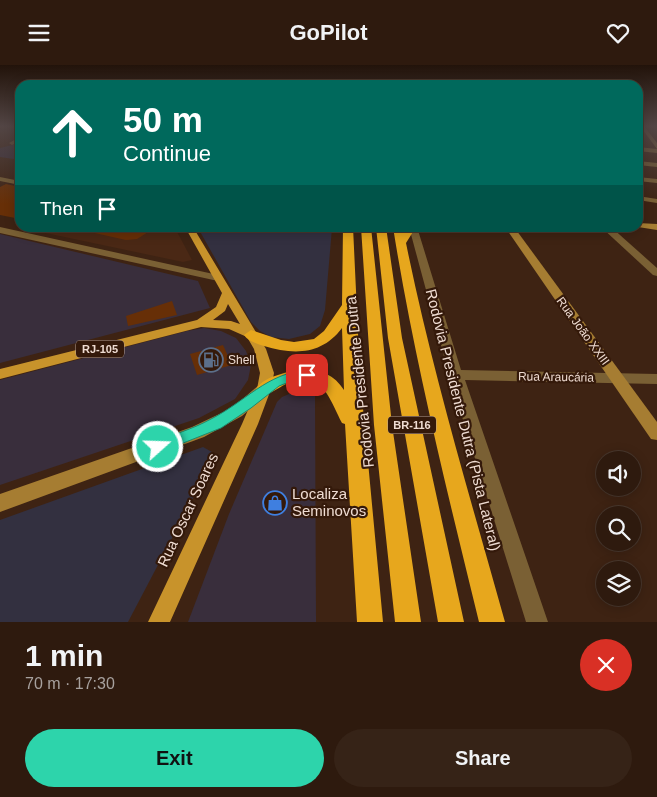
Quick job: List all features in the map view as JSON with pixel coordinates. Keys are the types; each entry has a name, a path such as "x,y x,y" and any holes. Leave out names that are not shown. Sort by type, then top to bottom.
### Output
{"highway":[{"path":"348,232 348,304 354,447 370,622"},
{"name":"Rodovia Presidente Dutra","path":"366,232 370,305 383,429 408,622"},
{"name":"BR-116","path":"382,232 395,338 451,622"},
{"name":"Rodovia Presidente Dutra (Pista Lateral)","path":"399,232 441,429 492,622"},
{"path":"400,245 409,232"},
{"path":"251,335 282,346 306,346 334,333 348,304"},
{"path":"264,389 293,376 307,375 326,380 335,388 343,401 354,447"}],"main road":[{"name":"Rua Oscar Soares","path":"159,622 250,424 264,389 267,367 251,335 192,232"},
{"name":"RJ-105","path":"0,374 201,323 222,309 227,294"},
{"path":"201,323 231,325 251,335"}],"street":[{"path":"643,164 657,165"},
{"path":"0,179 15,182"},
{"path":"643,180 657,181"},
{"path":"643,199 657,201"},
{"path":"643,226 657,227"},
{"path":"0,230 218,278"},
{"path":"413,232 456,375 537,622"},
{"name":"Rua João XXIII","path":"513,232 657,434"},
{"path":"611,232 657,273"},
{"name":"Rua Araucária","path":"456,375 657,379"},
{"path":"0,503 198,432 237,411 264,389"}],"shaded area":[{"path":"0,152 15,152 15,159 0,157"},
{"path":"41,232 177,232 192,260 183,262"},
{"path":"200,232 332,232 325,310 320,326 310,334 289,339 271,337 260,331 251,322"},
{"path":"0,234 198,281 210,308 0,363"},
{"path":"204,328 221,331 236,338 246,351 251,365 248,380 235,399 199,418 0,485 0,380"},
{"name":"Localiza Seminovos","path":"296,391 315,394 316,622 188,622 229,514 277,402 282,397"},
{"path":"203,447 212,452 212,462 128,622 0,622 0,520"}],"building":[{"path":"6,184 15,186 15,218 0,215 0,187"},
{"path":"90,232 148,232 137,239 126,240"},
{"path":"172,301 177,315 128,326 126,316"},
{"name":"Shell","path":"223,345 232,365 197,375 190,354"}],"place":[{"name":"Shell","path":"211,360"},
{"name":"Localiza Seminovos","path":"275,503"}],"route":[{"path":"158,447 216,424 247,405 264,389 281,380 293,376 307,375"}]}
